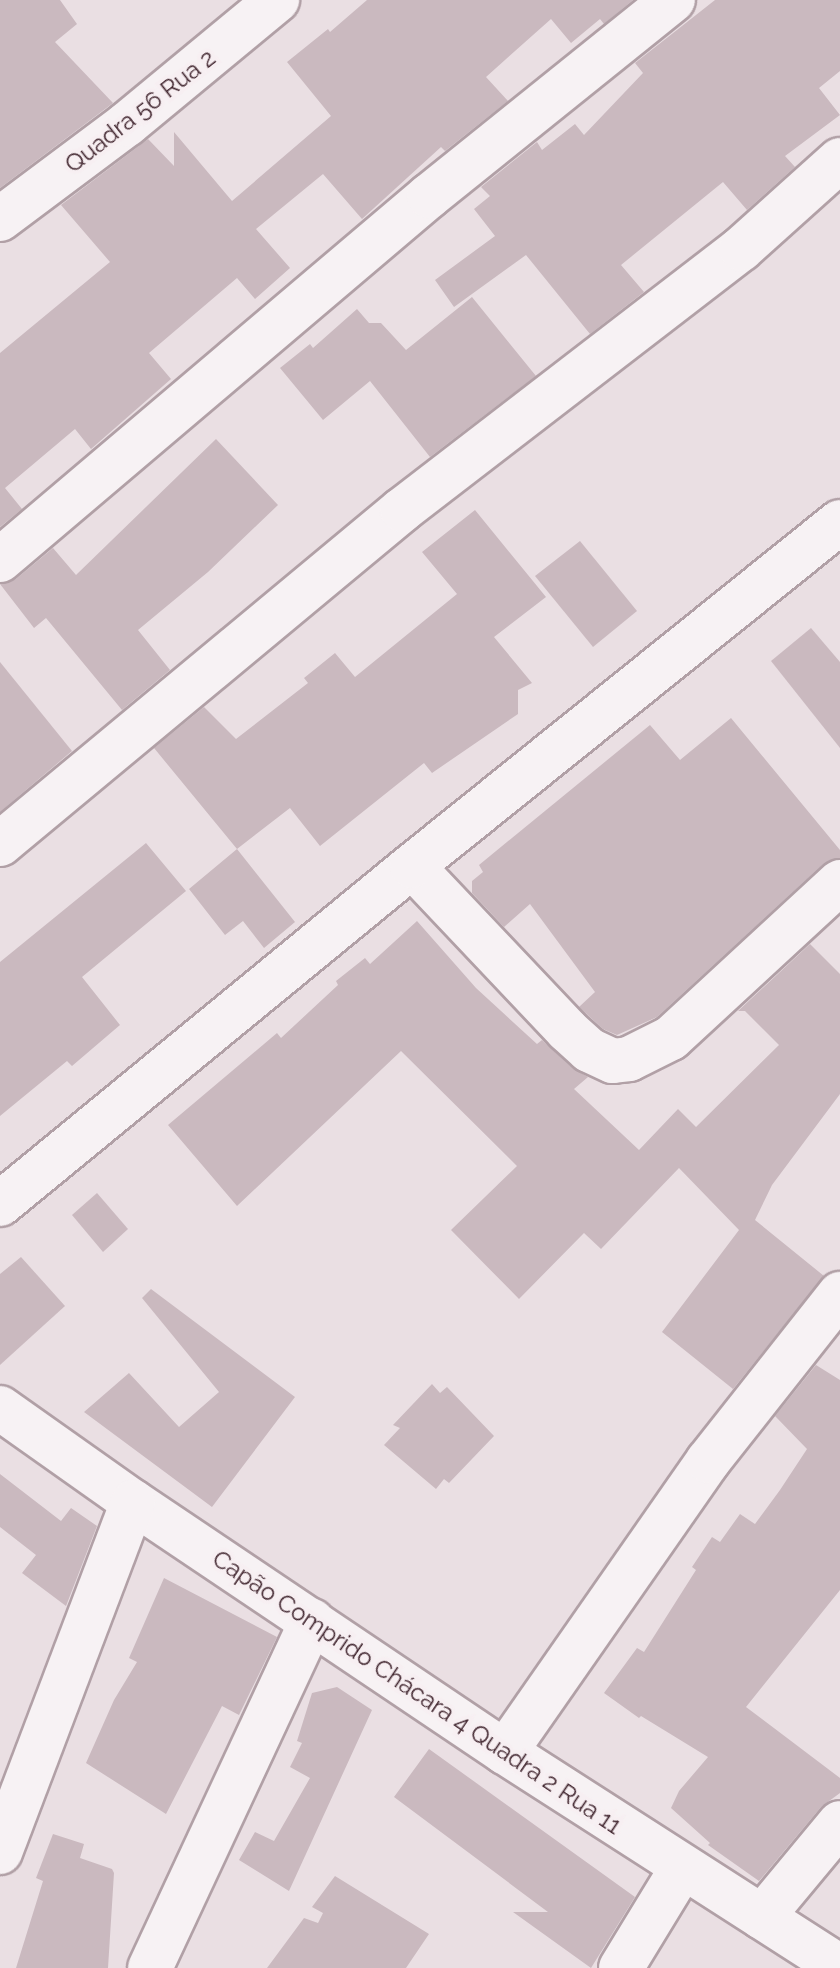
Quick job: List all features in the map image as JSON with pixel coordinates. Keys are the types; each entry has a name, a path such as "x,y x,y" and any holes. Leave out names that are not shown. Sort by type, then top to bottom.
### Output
{"street":[{"name":"Quadra 56 Rua 2","path":"0,219 127,124 277,0"},
{"path":"0,560 429,196 673,0"},
{"path":"0,844 402,510 741,249 840,160"},
{"path":"0,1204 412,866 840,522"},
{"path":"412,866 567,1030 589,1050 613,1061 640,1055 671,1038 840,882"},
{"path":"505,1752 708,1461 840,1294"},
{"name":"Capão Comprido Chácara 4 Quadra 2 Rua 11","path":"0,1408 133,1502 505,1752 840,1967"},
{"path":"0,1852 133,1502"},
{"path":"150,1968 312,1621"},
{"path":"762,1917 840,1823"},
{"path":"621,1968 682,1868"}],"building":[{"path":"0,0 60,0 77,24 55,42 113,103 0,188"},
{"path":"367,0 633,0 604,24 600,19 571,43 551,19 486,77 508,101 445,151 441,147 362,219 323,174 256,229 290,268 255,299 237,278 149,353 171,379 91,449 75,429 5,488 22,509 0,527 0,353 110,262 61,205 148,139 174,166 174,132 232,201 331,116 287,62 328,29 330,32"},
{"path":"715,0 840,0 840,71 819,88 840,115 785,156 795,167 747,210 723,182 621,265 644,292 590,334 526,255 454,307 435,280 495,236 474,209 490,196 481,187 537,142 542,150 575,124 584,135 643,73 635,63"},
{"path":"472,297 536,376 430,457 370,381 323,420 280,368 310,344 313,348 357,309 369,323 381,323 406,350"},
{"path":"216,439 278,505 208,572 138,630 170,670 122,710 46,618 34,628 0,584 16,579 53,548 76,575"},
{"path":"475,510 546,597 494,637 532,683 518,690 518,714 432,773 424,763 320,846 290,808 237,849 154,748 204,707 236,739 308,683 304,678 335,653 355,677 457,594 422,552"},
{"path":"580,541 637,611 593,647 535,576"},
{"path":"811,628 840,662 840,748 771,661"},
{"path":"0,662 72,751 0,812"},
{"path":"731,718 840,850 840,858 823,864 657,1017 617,1035 603,1029 579,1007 595,992 530,904 504,927 472,893 472,881 483,872 479,865 650,725 680,760"},
{"path":"146,843 186,891 82,977 120,1025 72,1066 67,1061 0,1116 0,962"},
{"path":"237,849 295,922 264,948 243,921 225,935 189,889"},
{"path":"417,921 476,988 537,1044 542,1040 572,1068 588,1077 574,1089 639,1150 678,1109 696,1127 779,1045 745,1011 738,1011 810,944 840,974 840,1094 772,1185 755,1220 824,1276 733,1389 662,1332 739,1230 679,1168 601,1249 584,1233 519,1299 451,1230 517,1166 401,1051 237,1206 168,1125 277,1033 281,1038 338,985 336,981 365,958 370,964"},
{"path":"97,1193 128,1229 103,1252 72,1215"},
{"path":"21,1257 65,1306 0,1365 0,1274"},
{"path":"151,1289 295,1397 212,1507 84,1412 129,1373 179,1427 219,1392 142,1298"},
{"path":"816,1365 840,1380 840,1590 746,1707 840,1778 840,1793 821,1807 759,1881 708,1845 710,1843 671,1808 679,1791 708,1757 641,1716 639,1718 604,1693 637,1648 644,1652 696,1570 692,1567 712,1537 720,1542 740,1514 755,1524 807,1449 775,1416"},
{"path":"432,1384 440,1393 447,1387 494,1436 449,1483 444,1479 436,1489 384,1445 400,1428 393,1425"},
{"path":"0,1474 61,1521 71,1508 97,1526 66,1606 22,1573 36,1555 0,1527"},
{"path":"164,1578 277,1637 239,1715 222,1706 166,1814 86,1763 114,1700 137,1662 129,1658"},
{"path":"337,1687 372,1710 289,1891 239,1860 255,1832 274,1841 310,1778 290,1767 302,1743 297,1741 312,1693"},
{"path":"429,1749 635,1897 591,1968 513,1912 548,1912 394,1797"},
{"path":"53,1834 84,1844 80,1858 112,1869 114,1873 108,1968 16,1968 43,1881 36,1878"},
{"path":"335,1876 429,1934 406,1968 267,1968 304,1918 318,1923 323,1913 312,1907"}]}
